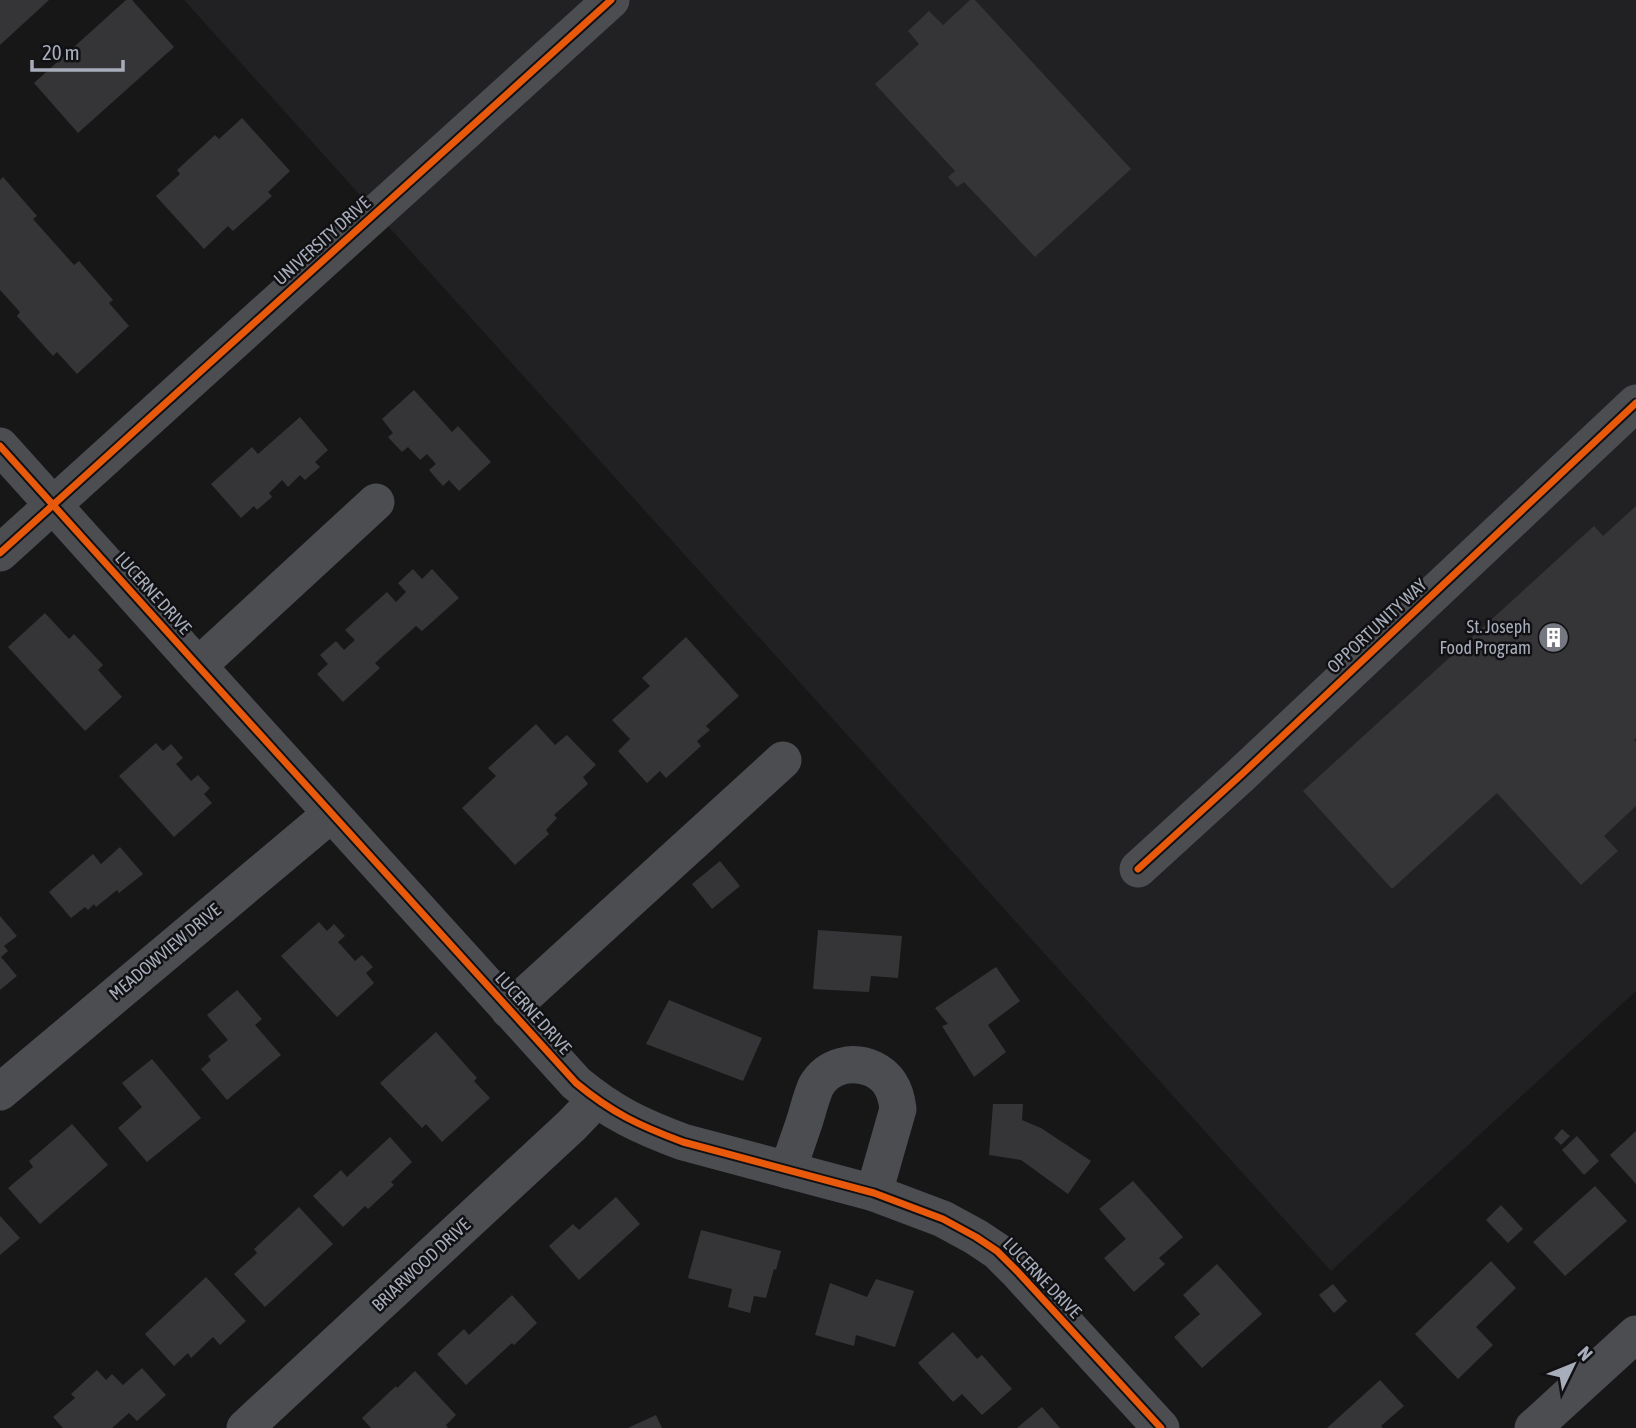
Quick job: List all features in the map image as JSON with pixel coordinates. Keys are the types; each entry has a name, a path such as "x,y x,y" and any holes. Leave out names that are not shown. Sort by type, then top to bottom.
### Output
{"street":[{"name":"UNIVERSITY DRIVE","path":"0,553 611,0"},
{"name":"OPPORTUNITY WAY","path":"1138,869 1636,403"},
{"name":"LUCERNE DRIVE","path":"0,446 509,1010 576,1083 596,1100 622,1117 663,1135 874,1193 943,1219 976,1237 997,1251 1161,1428"},
{"path":"198,666 376,502"},
{"path":"509,1010 783,761"},
{"name":"MEADOWVIEW DRIVE","path":"0,1092 331,814"},
{"path":"788,1170 817,1085 839,1066 858,1064 875,1070 891,1082 897,1096 898,1109 874,1193"},
{"name":"BRIARWOOD DRIVE","path":"245,1428 596,1100"},
{"path":"1533,1428 1636,1334"}],"shaded area":[{"path":"184,0 1636,0 1636,991 1331,1271"}],"building":[{"path":"0,0 49,0 0,45"},
{"path":"126,0 132,0 174,47 78,133 34,83"},
{"path":"970,0 975,0 1131,169 1035,257 964,182 957,187 948,177 955,171 875,84 919,44 908,31 929,11 943,25"},
{"path":"242,118 290,171 268,192 272,196 233,231 228,226 204,249 156,196 180,174 177,170 215,135 219,139"},
{"path":"3,177 37,216 33,219 74,265 79,261 113,300 109,303 129,326 77,374 57,352 53,356 17,316 20,312 0,290 0,180"},
{"path":"414,390 452,432 458,426 491,462 459,491 449,480 443,486 429,470 436,464 427,454 420,460 408,447 402,452 388,437 393,433 382,419"},
{"path":"300,417 328,450 315,462 320,467 305,480 300,475 288,487 282,480 269,493 272,497 257,510 254,506 241,518 211,484 252,447 258,454"},
{"name":"St. Joseph Food Program","path":"1636,506 1636,806 1604,836 1618,851 1581,885 1497,793 1392,889 1303,791 1594,526 1603,536"},
{"path":"413,569 422,579 432,569 459,598 422,631 416,626 375,663 380,668 343,702 317,674 328,664 320,655 336,641 344,650 355,640 345,630 387,592 396,602 406,592 398,583"},
{"path":"45,613 69,639 74,634 103,665 98,670 122,697 85,731 8,647"},
{"path":"686,637 739,696 706,726 710,730 697,741 701,746 666,778 660,771 647,783 618,751 630,739 612,720 650,686 642,678"},
{"path":"536,724 555,745 567,735 596,765 583,777 588,784 554,815 557,818 546,830 549,834 515,865 462,808 496,776 488,768"},
{"path":"156,743 163,751 171,744 183,758 176,764 191,781 198,775 210,788 204,794 212,803 174,837 119,776"},
{"path":"120,847 143,874 119,893 117,890 96,907 94,904 88,910 85,907 71,918 49,892 93,854 101,864"},
{"path":"720,861 740,886 712,909 692,884"},
{"path":"0,916 17,936 4,946 8,951 1,957 17,976 0,990"},
{"path":"319,922 327,931 334,924 345,936 338,942 355,961 362,955 373,967 366,973 374,983 337,1017 281,956"},
{"path":"818,930 902,936 898,978 871,976 869,992 813,989"},
{"path":"996,967 1020,1001 988,1025 1006,1052 974,1077 942,1026 948,1024 935,1008"},
{"path":"237,990 262,1019 255,1025 281,1055 227,1100 201,1069 211,1060 208,1056 228,1040 207,1015"},
{"path":"669,1000 762,1038 743,1081 646,1044"},
{"path":"436,1032 477,1078 474,1081 490,1098 442,1142 426,1124 422,1128 380,1083"},
{"path":"152,1059 201,1118 147,1162 118,1128 142,1107 122,1083"},
{"path":"993,1104 1023,1104 1022,1120 1041,1128 1091,1161 1068,1194 1021,1160 989,1155"},
{"path":"72,1124 108,1165 40,1224 8,1188 33,1167 29,1161"},
{"path":"1562,1129 1570,1136 1561,1145 1554,1138"},
{"path":"1636,1131 1636,1184 1610,1155"},
{"path":"1577,1136 1599,1161 1584,1175 1562,1150"},
{"path":"390,1137 412,1162 391,1182 394,1185 368,1209 365,1206 343,1227 313,1196 341,1170 347,1177"},
{"path":"1133,1181 1183,1237 1159,1258 1165,1264 1134,1292 1104,1258 1126,1239 1099,1209"},
{"path":"1595,1186 1627,1221 1565,1276 1533,1242"},
{"path":"616,1197 640,1224 579,1280 549,1246 573,1224 579,1230"},
{"path":"1501,1205 1523,1229 1508,1243 1486,1220"},
{"path":"299,1207 333,1244 265,1307 234,1274 257,1253 254,1249"},
{"path":"0,1216 20,1238 0,1255"},
{"path":"701,1230 781,1251 766,1298 754,1296 750,1313 728,1307 732,1289 688,1278"},
{"path":"1491,1261 1516,1288 1476,1327 1493,1345 1458,1379 1415,1334"},
{"path":"1217,1264 1262,1314 1202,1368 1174,1337 1200,1314 1183,1295"},
{"path":"206,1277 246,1321 220,1345 213,1337 191,1358 188,1353 174,1366 145,1334"},
{"path":"876,1279 914,1291 895,1347 856,1335 854,1346 815,1335 830,1283 867,1297"},
{"path":"1333,1284 1347,1301 1334,1313 1319,1295"},
{"path":"512,1295 537,1323 466,1385 437,1354 464,1329 469,1335"},
{"path":"953,1332 977,1359 982,1355 1012,1389 982,1415 962,1394 953,1402 918,1363"},
{"path":"142,1368 166,1395 137,1421 129,1413 112,1428 63,1428 53,1417 75,1398 71,1394 97,1370 106,1380 112,1374 123,1385"},
{"path":"415,1371 456,1415 446,1425 448,1428 371,1428 362,1418"},
{"path":"1380,1380 1404,1406 1381,1426 1383,1428 1327,1428"},
{"path":"1042,1407 1060,1428 1017,1428"},
{"path":"656,1415 662,1428 628,1428"}],"cycle path":[{"path":"0,553 611,0"},
{"path":"1138,869 1636,403"},
{"path":"0,446 576,1083 614,1111 683,1142 874,1193 943,1219 976,1237 997,1251 1018,1272 1161,1428"}],"place":[{"name":"St. Joseph Food Program","path":"1554,637"}]}
